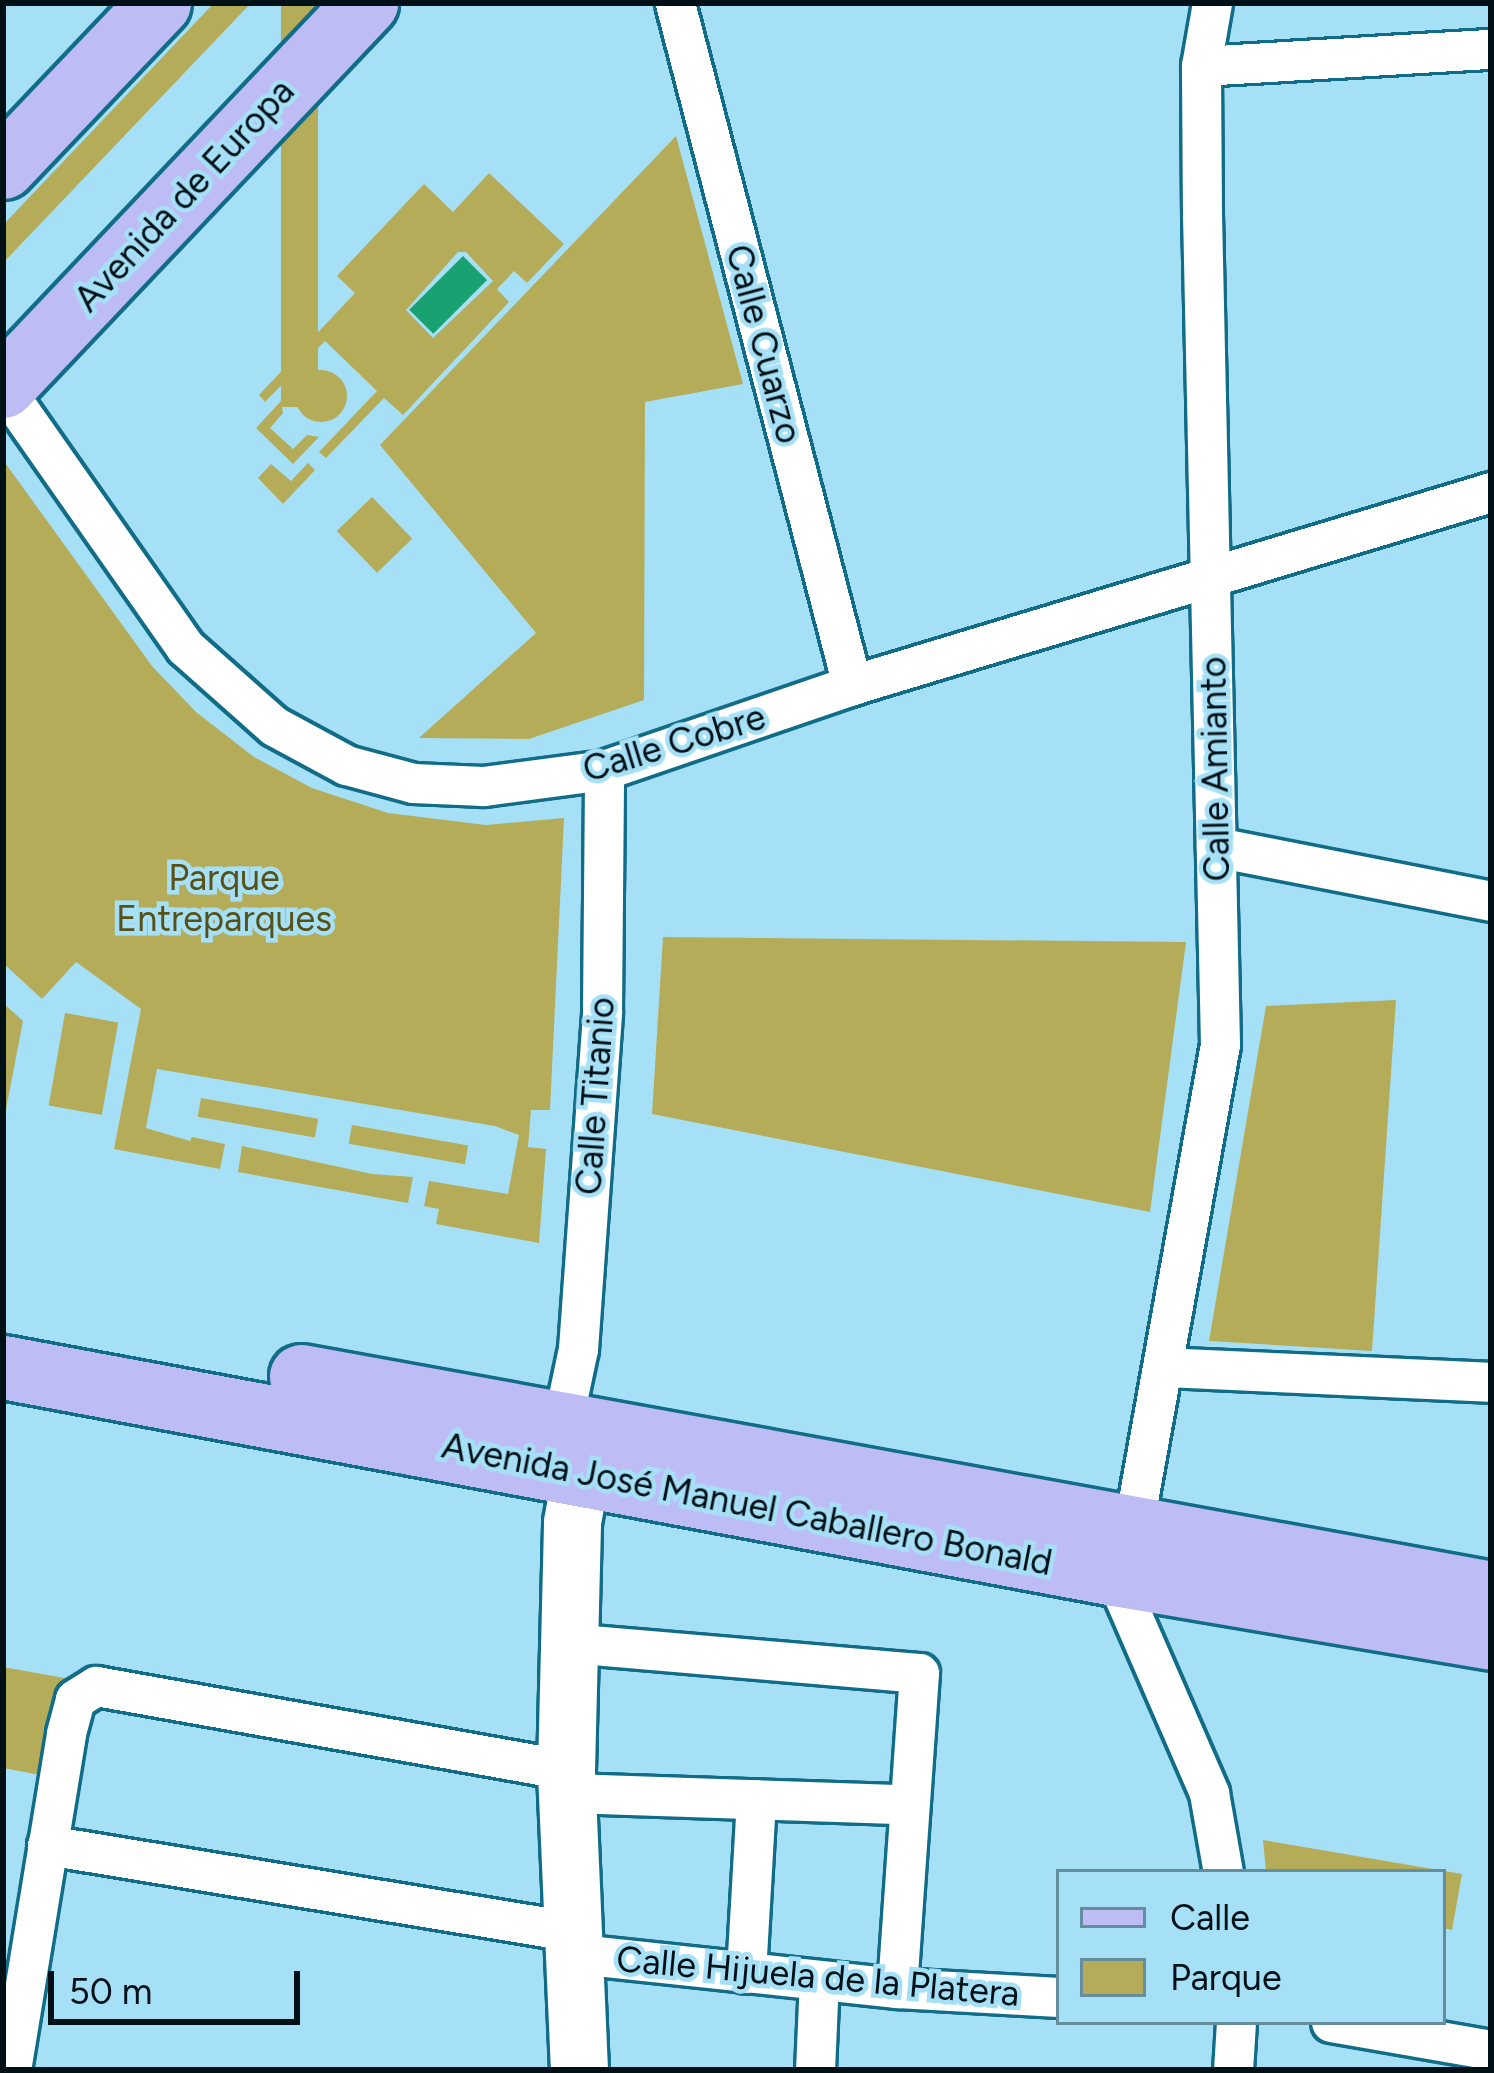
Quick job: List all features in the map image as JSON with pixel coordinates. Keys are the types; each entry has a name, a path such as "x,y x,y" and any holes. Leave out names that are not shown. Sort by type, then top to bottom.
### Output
{"main road":[{"path":"3,167 159,3"},
{"name":"Avenida de Europa","path":"3,387 365,3"},
{"name":"Avenida José Manuel Caballero Bonald","path":"3,1326 572,1446 1124,1551 1491,1638"},
{"name":"Avenida José Manuel Caballero Bonald","path":"3,1367 572,1446"},
{"name":"Avenida José Manuel Caballero Bonald","path":"1124,1551 1491,1593"}],"street":[{"name":"Calle Cuarzo","path":"675,3 852,685"},
{"name":"Calle Amianto","path":"1124,1551 1164,1367 1220,1045 1201,66 1212,3"},
{"path":"1201,66 1491,49"},
{"name":"Calle Cobre","path":"3,387 185,647 274,726 346,765 413,783 483,786 604,770 852,685 1491,492"},
{"name":"Calle Titanio","path":"572,1446 602,1011 604,770"},
{"path":"1216,847 1491,901"},
{"path":"1164,1367 1491,1382"},
{"path":"572,1446 566,1782 577,1943 579,2070"},
{"path":"1124,1551 1209,1793 1222,1869"},
{"path":"569,1643 919,1673 906,1804 897,1988"},
{"path":"11,2070 75,1699 96,1686 566,1782 756,1799 906,1804"},
{"path":"746,1973 756,1799"},
{"name":"Calle Hijuela de la Platera","path":"47,1845 746,1973 897,1988 1056,1996"},
{"path":"815,2070 819,1980"},
{"path":"1233,2070 1236,2025"},
{"path":"1347,2025 1491,2050"}],"green space":[{"path":"214,3 251,3 3,263 3,225"},
{"path":"281,3 318,3 318,407 281,407"},
{"path":"676,136 743,384 645,402 644,700 529,739 419,738 536,633 380,445"},
{"path":"489,173 564,244 527,283 514,271 497,289 509,302 403,415 384,398 326,458 319,452 377,391 325,341 265,402 259,395 355,293 337,276 424,184 453,212","holes":["458,252 466,252 493,281 433,338 406,310"]},
{"path":"321,370 339,378 347,396 339,414 321,422 303,414 295,396 303,378"},
{"path":"281,401 283,413 270,428 293,449 307,435 319,437 293,464 256,428"},
{"name":"Parque Entreparques","path":"3,460 152,666 196,712 254,757 312,788 388,813 486,825 564,818 550,1110 531,1110 528,1147 546,1149 539,1243 436,1224 439,1209 424,1206 429,1181 508,1194 519,1135 495,1126 157,1069 146,1128 190,1141 192,1137 225,1144 220,1169 114,1149 141,1009 76,962 42,999 3,963"},
{"path":"308,463 315,470 283,504 258,478 271,464 291,481"},
{"path":"372,497 412,539 377,573 337,531"},
{"path":"663,937 1186,942 1150,1212 652,1114"},
{"path":"1396,1000 1372,1351 1209,1341 1266,1006"},
{"path":"3,1003 23,1021 3,1125"},
{"path":"65,1013 118,1022 102,1115 49,1106"},
{"path":"201,1098 318,1119 315,1137 198,1117"},
{"path":"352,1125 468,1145 465,1164 349,1144"},
{"path":"242,1146 372,1174 413,1177 408,1203 238,1172"},
{"path":"3,1667 70,1679 46,1776 3,1768"},
{"path":"1263,1840 1433,1869 1266,1869"},
{"path":"1446,1871 1462,1874 1452,1930 1446,1929"}],"shaded area":[{"path":"463,256 487,280 433,334 409,310"}]}
